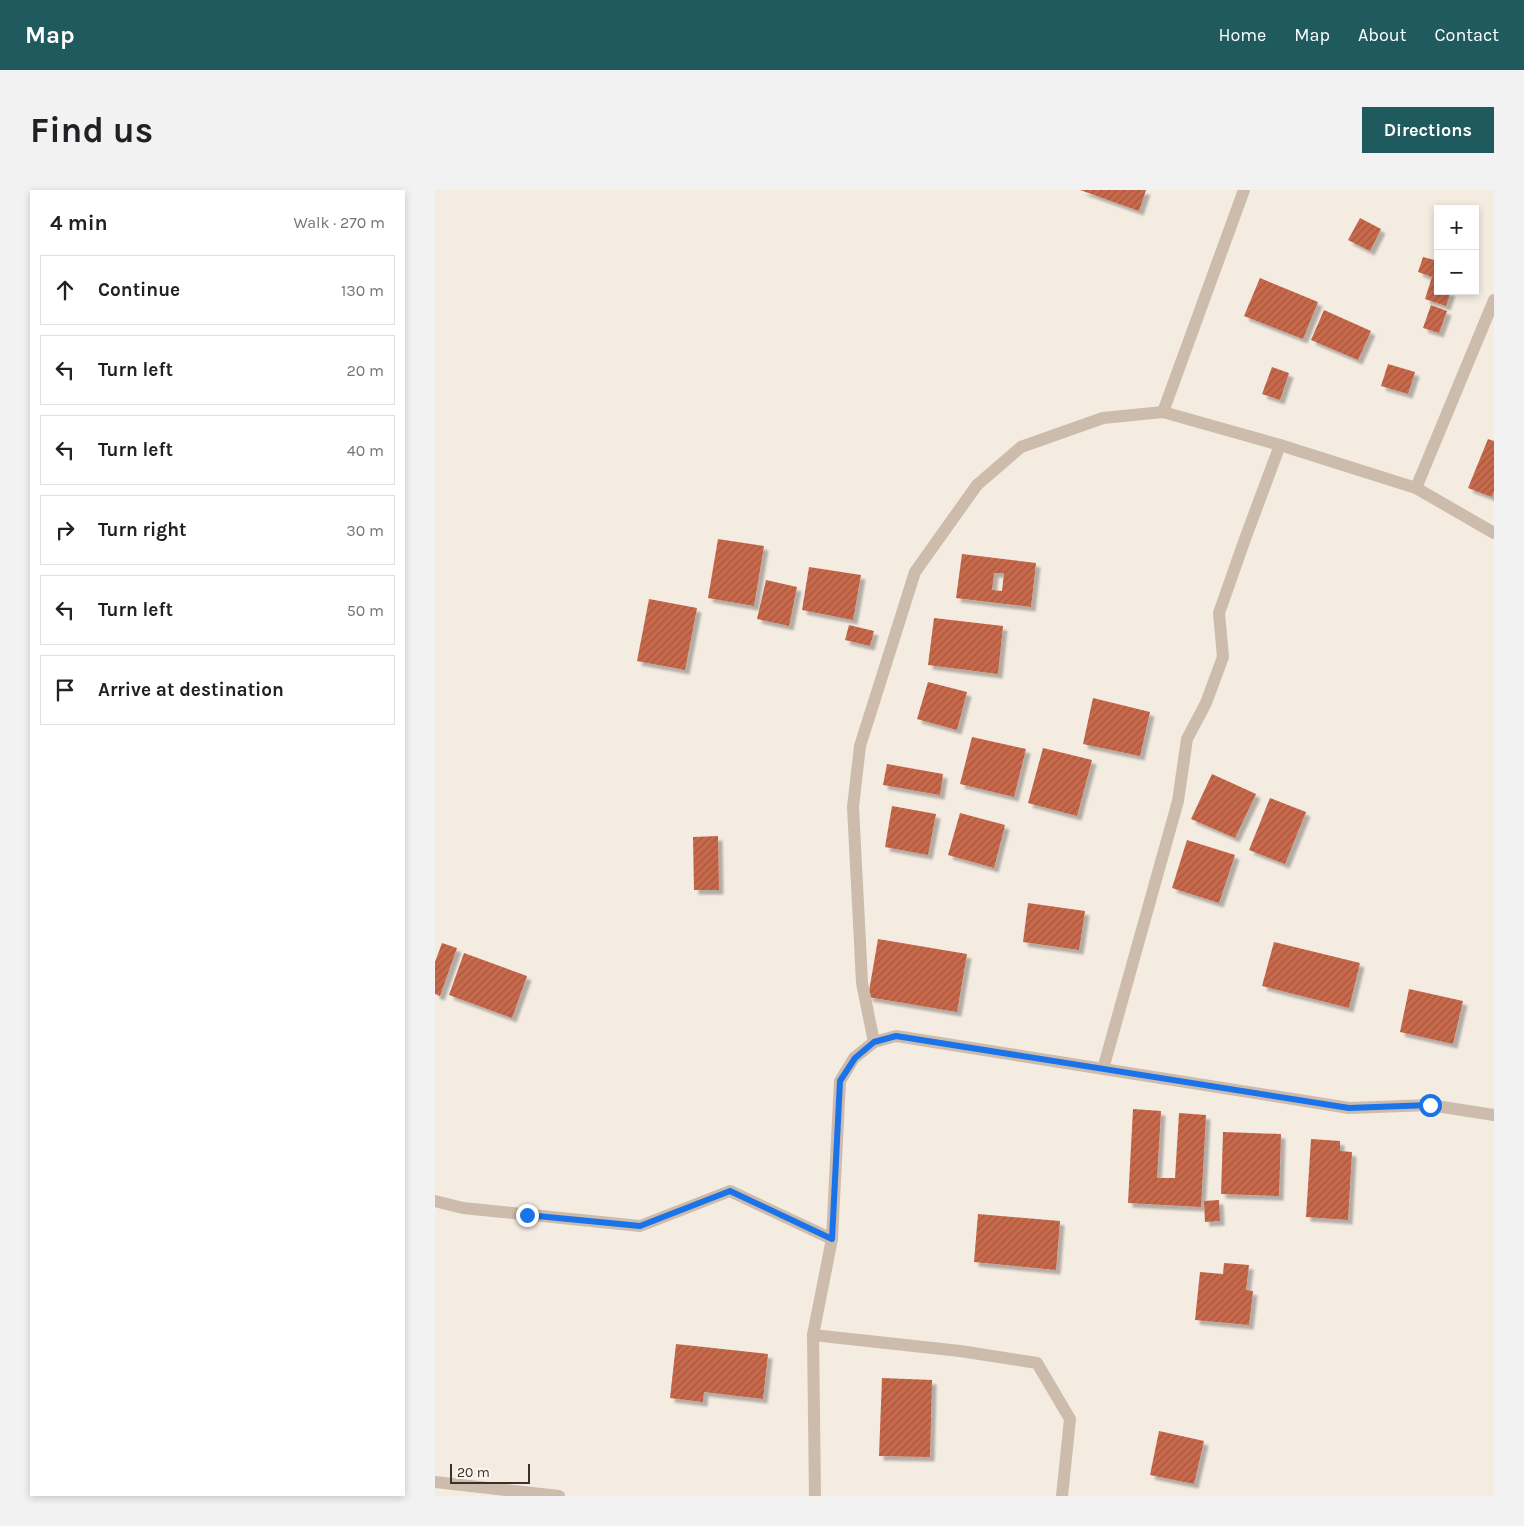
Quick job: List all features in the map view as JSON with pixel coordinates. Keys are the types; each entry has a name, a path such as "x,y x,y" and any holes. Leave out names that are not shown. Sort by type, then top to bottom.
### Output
{"street":[{"path":"1163,412 1244,190"},
{"path":"1417,488 1494,300"},
{"path":"874,1042 862,983 853,807 860,746 915,572 977,484 1021,447 1103,418 1163,412 1280,445 1417,488 1494,533"},
{"path":"1103,1069 1178,802 1187,739 1206,703 1223,657 1219,613 1280,445"},
{"path":"815,1496 813,1335 832,1239 840,1081 855,1058 874,1042 896,1036 1349,1108 1430,1105 1494,1116"},
{"path":"435,1201 463,1208 640,1226 730,1191 832,1239"},
{"path":"813,1335 960,1351 1037,1363 1070,1419 1062,1496"},
{"path":"435,1482 559,1496"}],"building":[{"path":"1080,190 1146,190 1139,211"},
{"path":"1360,218 1381,229 1370,251 1348,240"},
{"path":"1423,257 1434,260 1434,295 1450,295 1446,306 1425,299 1432,277 1418,272"},
{"path":"1260,278 1318,302 1303,339 1244,316"},
{"path":"1431,305 1447,311 1439,333 1423,328"},
{"path":"1324,310 1371,331 1358,360 1311,340"},
{"path":"1388,364 1415,372 1408,394 1381,386"},
{"path":"1272,367 1289,373 1280,400 1262,394"},
{"path":"1488,439 1494,441 1494,491 1492,497 1468,488"},
{"path":"718,539 764,546 754,606 708,598"},
{"path":"962,554 1036,563 1031,607 956,598","holes":["994,573 1004,573 1002,591 992,590"]},
{"path":"809,567 861,575 853,620 802,610"},
{"path":"766,580 797,587 789,626 757,619"},
{"path":"649,599 697,608 685,670 637,661"},
{"path":"934,618 1003,626 998,674 928,665"},
{"path":"849,625 874,631 870,646 845,640"},
{"path":"928,682 967,692 957,730 917,719"},
{"path":"1093,698 1150,712 1140,756 1083,744"},
{"path":"972,737 1026,749 1014,797 960,784"},
{"path":"1043,748 1092,760 1077,816 1028,803"},
{"path":"887,764 943,774 940,795 883,785"},
{"path":"1212,774 1256,794 1235,838 1191,819"},
{"path":"1270,798 1306,812 1285,864 1249,850"},
{"path":"892,806 936,814 928,855 885,847"},
{"path":"960,813 1005,825 994,868 948,855"},
{"path":"718,836 719,890 694,890 693,837"},
{"path":"1187,840 1235,855 1219,903 1172,888"},
{"path":"1028,903 1085,911 1079,950 1023,942"},
{"path":"878,939 967,954 957,1012 868,997"},
{"path":"1274,942 1360,963 1349,1008 1262,986"},
{"path":"442,943 457,948 440,996 435,994 435,962"},
{"path":"464,953 527,976 512,1018 449,995"},
{"path":"1409,989 1463,1001 1453,1044 1400,1032"},
{"path":"1133,1109 1161,1111 1157,1178 1175,1178 1179,1113 1206,1115 1201,1207 1128,1203"},
{"path":"1223,1132 1281,1134 1279,1196 1221,1194"},
{"path":"1311,1139 1340,1141 1340,1151 1352,1152 1348,1220 1306,1217"},
{"path":"1219,1200 1220,1221 1205,1222 1204,1201"},
{"path":"978,1214 1060,1221 1056,1270 974,1262"},
{"path":"1224,1263 1249,1265 1246,1290 1253,1291 1249,1325 1195,1320 1200,1272 1223,1274"},
{"path":"676,1344 768,1354 763,1399 704,1392 703,1402 670,1398"},
{"path":"882,1378 932,1380 930,1457 879,1456"},
{"path":"1159,1431 1204,1441 1194,1484 1150,1475"}],"route":[{"path":"527,1215 640,1226 730,1191 832,1239 840,1081 855,1058 874,1042 896,1036 1349,1108 1430,1105"}]}
